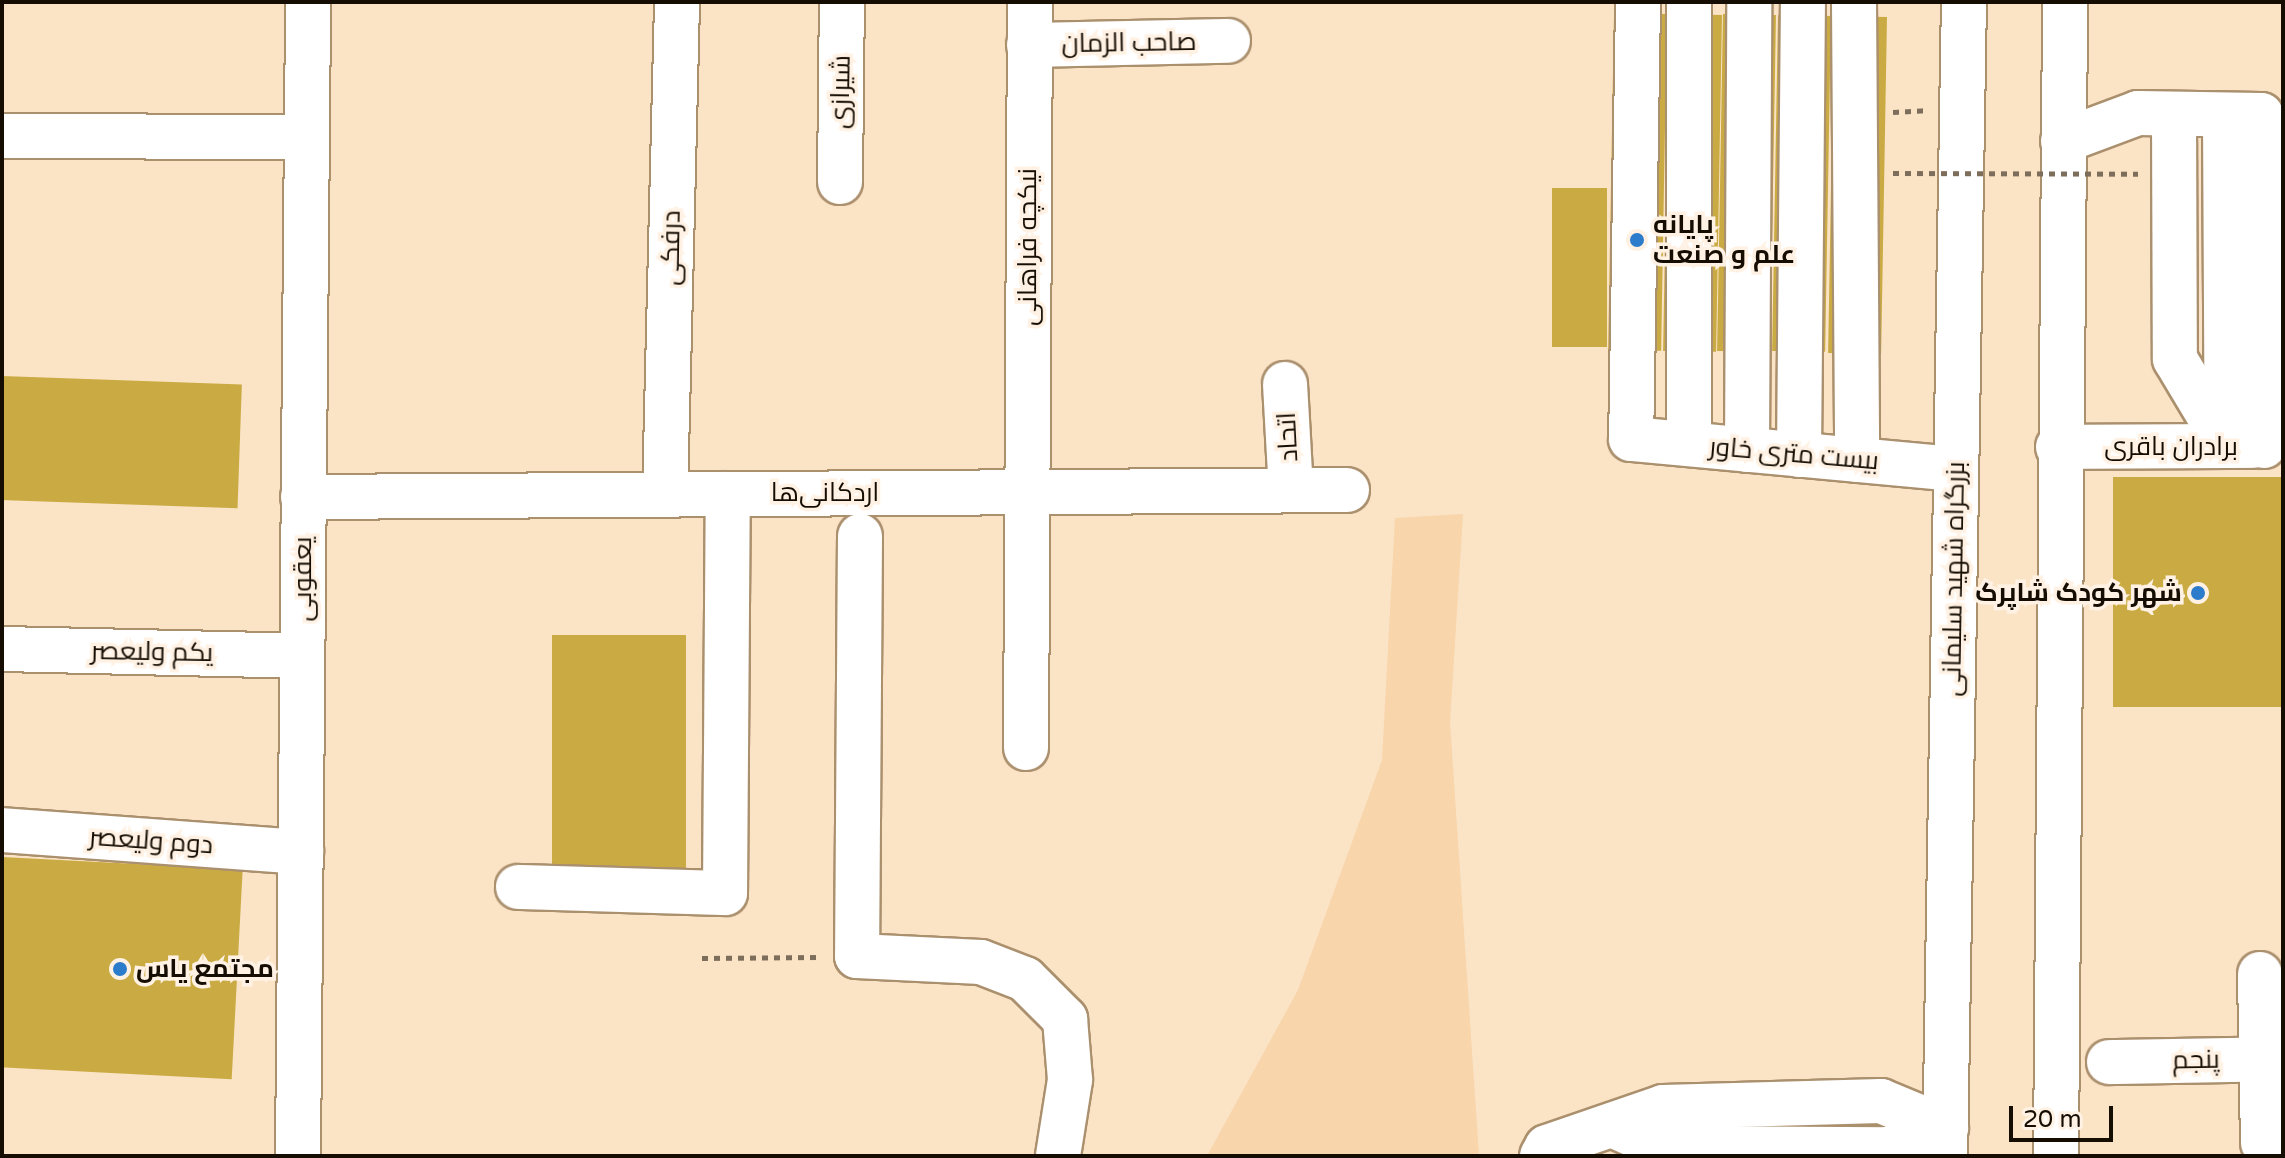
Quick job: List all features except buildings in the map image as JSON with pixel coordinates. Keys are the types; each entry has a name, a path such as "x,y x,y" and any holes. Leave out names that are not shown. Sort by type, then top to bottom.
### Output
{"main road":[{"name":"یعقوبی","path":"298,1156 308,2"},
{"name":"درفکی","path":"665,494 677,2"},
{"name":"شیرازی","path":"840,182 842,2"},
{"name":"نیکچه فراهانی","path":"1026,748 1030,2"},
{"name":"بیست متری خاور","path":"1638,2 1631,439 1956,469"},
{"path":"1689,2 1689,444"},
{"path":"1747,450 1749,2"},
{"path":"1799,455 1803,2"},
{"path":"1854,2 1857,460"},
{"name":"بزرگراه شهید سلیمانی","path":"1945,1142 1964,2"},
{"path":"2056,1156 2058,447 2065,2"},
{"name":"صاحب الزمان","path":"1029,45 1228,41"},
{"path":"2063,141 2138,113 2261,115 2258,446"},
{"path":"2174,114 2175,359 2258,446"},
{"path":"2,136 307,137"},
{"name":"اتحاد","path":"1285,384 1291,490"},
{"name":"برادران باقری","path":"2058,447 2184,462 2258,446"},
{"name":"اردکانی‌ها","path":"303,497 1347,490"},
{"path":"518,887 725,893 728,494"},
{"path":"860,536 857,956 981,962 1025,979 1065,1019 1070,1080 1058,1156"},
{"name":"یکم ولیعصر","path":"2,649 302,656"},
{"name":"دوم ولیعصر","path":"2,830 301,852"},
{"path":"2260,974 2272,1059 2263,1143"},
{"name":"پنجم","path":"2109,1062 2272,1059"},
{"path":"1542,1156 1547,1147 1612,1141 1663,1107 1881,1101 1945,1142"}],"path":[{"path":"1893,173 2138,174"},
{"path":"702,958 857,956"}],"shaded area":[{"path":"1463,514 1450,722 1479,1156 1207,1156 1298,990 1382,760 1395,518"}],"place":[{"name":"پایانه علم و صنعت","path":"1637,240"},
{"name":"شهر کودک شاپرک","path":"2198,593"},
{"name":"مجتمع یاس","path":"120,969"}]}
